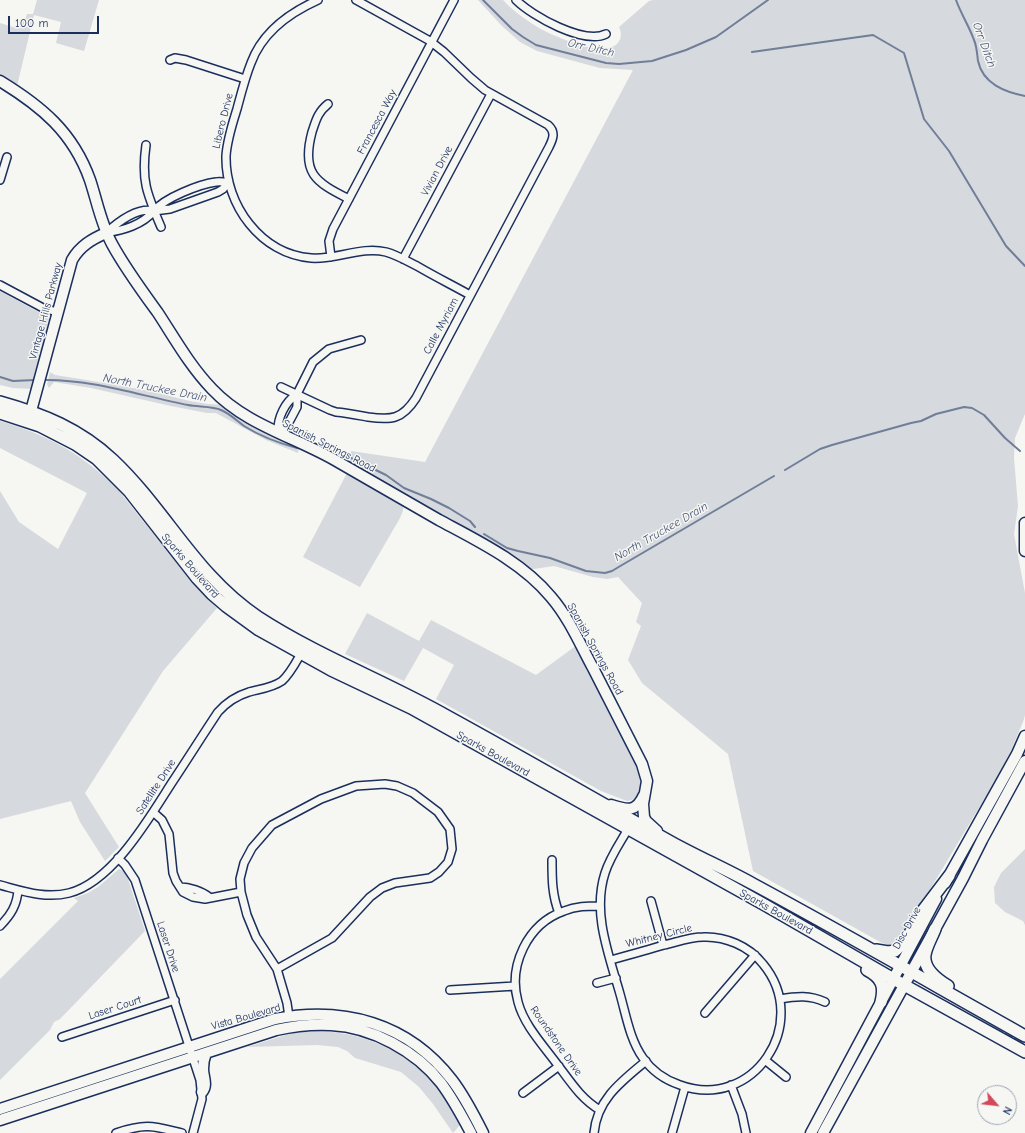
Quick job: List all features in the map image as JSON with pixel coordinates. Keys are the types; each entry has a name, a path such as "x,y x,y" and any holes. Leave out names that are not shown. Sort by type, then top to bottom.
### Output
{"main road":[{"name":"Spanish Springs Road","path":"0,81 39,107 58,125 68,138 88,174 106,233 112,245 201,376 213,390 239,412 264,427 301,442 506,559 537,583 550,596 569,623 646,774 647,781 643,808 644,817 650,825 668,840"},
{"name":"Vintage Hills Parkway","path":"31,411 68,269 75,254 88,242 106,233"},
{"name":"Sparks Boulevard","path":"0,402 46,417 77,433 110,458 137,485 209,576 228,594 331,670 411,708 1025,1052"},
{"path":"0,409 24,415 31,411 36,418 51,427 60,436"},
{"name":"Sparks Boulevard","path":"0,413 40,426 75,444 97,459 129,491 197,578 226,606 259,630 336,661 408,694 668,840 727,870 1025,1036"},
{"path":"1025,523 1025,551"},
{"name":"Disc Drive","path":"811,1133 900,966 1014,760 1025,736"},
{"path":"823,1133 912,973 1025,761"},
{"path":"544,770 571,789 623,821 627,824 628,829 636,828 687,855 727,870"},
{"path":"600,801 626,810 632,809 639,804 645,792"},
{"path":"866,947 888,952 900,947 909,937 924,909 949,876"},
{"path":"935,929 925,954 924,960 927,967 943,983 977,1002 999,1022"},
{"path":"817,935 844,956 876,976 884,992 881,1002"},
{"name":"Vista Boulevard","path":"0,1109 254,1026 289,1017 313,1014 334,1015 348,1017 380,1026 427,1053 452,1080 462,1094 483,1133"},
{"name":"Vista Boulevard","path":"0,1120 276,1030 296,1026 332,1024 370,1033 395,1045 409,1054 428,1069 447,1091 472,1133"},
{"path":"202,1092 205,1085 203,1071 206,1053"}],"street":[{"name":"Libero Drive","path":"318,0 290,16 274,28 261,43 251,61 227,147 226,166 228,183 237,204 250,224 262,238 288,253 313,258 331,257 370,250 386,252 403,259 470,295"},
{"path":"356,0 432,42 491,94"},
{"name":"Francesca Way","path":"331,257 329,246 330,235 454,0"},
{"path":"516,0 538,16 559,27 590,37 597,38 606,34"},
{"path":"170,60 175,58 186,60 246,79"},
{"name":"Calle Myriam","path":"281,387 336,412 381,419 389,419 401,415 416,398 554,136 553,131 548,124 491,94"},
{"name":"Vivian Drive","path":"403,259 491,94"},
{"path":"328,104 322,108 316,117 308,147 308,161 313,173 322,184 349,199"},
{"path":"146,145 144,177 147,193 161,227"},
{"path":"0,180 7,157"},
{"path":"154,211 158,205 165,200 192,189 221,181 228,183"},
{"name":"Vintage Hills Parkway","path":"106,233 116,224 128,217 148,209 154,211 170,209 218,192 228,183"},
{"path":"0,284 43,308 57,312"},
{"path":"278,433 278,421 287,402 297,394 310,367 318,357 336,346 361,340"},
{"path":"278,433 288,424 297,407 297,394"},
{"name":"Satellite Drive","path":"0,885 38,895 49,896 70,893 90,884 118,858 136,838 224,705 240,695 269,688 277,684 289,673 304,649"},
{"path":"277,969 332,938 370,897 382,888 395,883 430,878 439,872 448,862 452,849 450,829 438,812 413,793 397,786 385,784 356,786 321,798 272,825 252,848 244,863 240,879 241,892 247,915 256,936 277,969 287,1004 289,1017"},
{"path":"153,812 162,820 170,834 170,855 173,873 183,892 194,894 205,899 241,892"},
{"name":"Whitney Circle","path":"611,960 693,938 715,937 736,943 755,955 762,962 771,975 778,990 782,1012 776,1043 765,1060 749,1076 731,1085 717,1089 707,1090 685,1087 662,1077 646,1062 633,1039 602,930 600,906 602,884 605,872 628,829"},
{"name":"Laser Drive","path":"118,858 135,880 190,1046 202,1092"},
{"path":"552,860 553,894 559,913"},
{"path":"0,926 12,912 18,897 18,890"},
{"path":"651,901 663,946"},
{"name":"Roundstone Drive","path":"600,906 574,907 559,913 541,924 528,940 519,959 516,968 515,986 518,1003 527,1023 585,1100 600,1110"},
{"path":"705,1013 755,955"},
{"path":"597,983 616,978"},
{"path":"450,990 515,986"},
{"path":"780,999 801,996 825,1002"},
{"name":"Laser Court","path":"62,1037 174,1000"},
{"path":"765,1060 786,1076"},
{"path":"594,1133 600,1110 611,1092 646,1062"},
{"path":"523,1093 559,1066"},
{"path":"731,1085 742,1114 746,1133"},
{"path":"672,1133 685,1087"},
{"path":"193,1133 200,1107 202,1092"},
{"path":"118,1133 138,1127 157,1126 182,1133"}],"shaded area":[{"path":"37,0 99,0 84,51 56,43 61,22 34,15 17,86 0,75 0,23 16,28 20,19 25,20 27,14 33,14"},
{"path":"478,0 503,0 520,15 546,32 580,45 604,49 613,47 619,41 621,34 619,27 649,1 653,0 1025,0 1025,414 1015,438 1014,458 1018,506 1014,534 1025,593 1025,715 1010,753 997,778 929,891 910,928 896,943 888,945 882,943 753,871 728,754 642,683 628,660 641,626 636,622 642,603 618,577 607,579 593,577 554,566 527,570 413,498 350,463 351,451 425,462 633,70 600,68 537,51 520,42 502,26"},
{"path":"0,291 49,319 32,389 13,388 0,385"},
{"path":"50,372 55,375 150,391 207,404 223,404 300,445 298,453 266,440 216,413 207,413 91,388 54,382 49,388 47,384"},
{"path":"0,421 35,433 65,448 106,478 119,491 192,582 217,608 163,671 85,793 119,847 105,861 80,822 71,801 0,819 0,491 19,522 58,549 87,493 0,448"},
{"path":"347,473 399,501 403,505 403,511 400,518 360,587 303,557"},
{"path":"367,613 419,641 431,620 536,675 577,645 629,743 642,776 639,793 634,799 627,801 601,791 436,699 454,665 423,648 404,681 345,654"},
{"path":"1025,849 1025,925 1023,921 1005,912 995,903 994,887 1001,873"},
{"path":"119,869 124,871 127,876 145,931 60,1019 54,1022 50,1030 0,1080 0,979 78,901 74,898 88,893 98,887"},
{"path":"319,1031 351,1035 397,1053 423,1072 434,1084 460,1125 453,1133 419,1087 401,1072 355,1058 347,1051 338,1047 317,1045 247,1047 292,1033"}],"waterway":[{"name":"Orr Ditch","path":"483,0 512,29 536,45 606,63 619,64 652,61 686,50 716,37 768,0"},
{"name":"Orr Ditch","path":"956,0 974,40 978,61 985,76 996,86 1025,96"},
{"path":"752,52 873,35 904,53 924,119 949,151 1006,246 1025,266"},
{"name":"North Truckee Drain","path":"0,377 13,381 35,380"},
{"name":"North Truckee Drain","path":"43,380 80,382 188,405 218,409 227,413 256,433 297,448"},
{"name":"North Truckee Drain","path":"785,470 820,449 921,421 936,414 964,407 972,408 984,415 1005,438 1020,451"},
{"name":"North Truckee Drain","path":"351,458 386,475 404,488 449,508 470,521 475,527"},
{"name":"North Truckee Drain","path":"484,534 507,548 550,558 586,571 605,573 612,571 774,476"}]}
